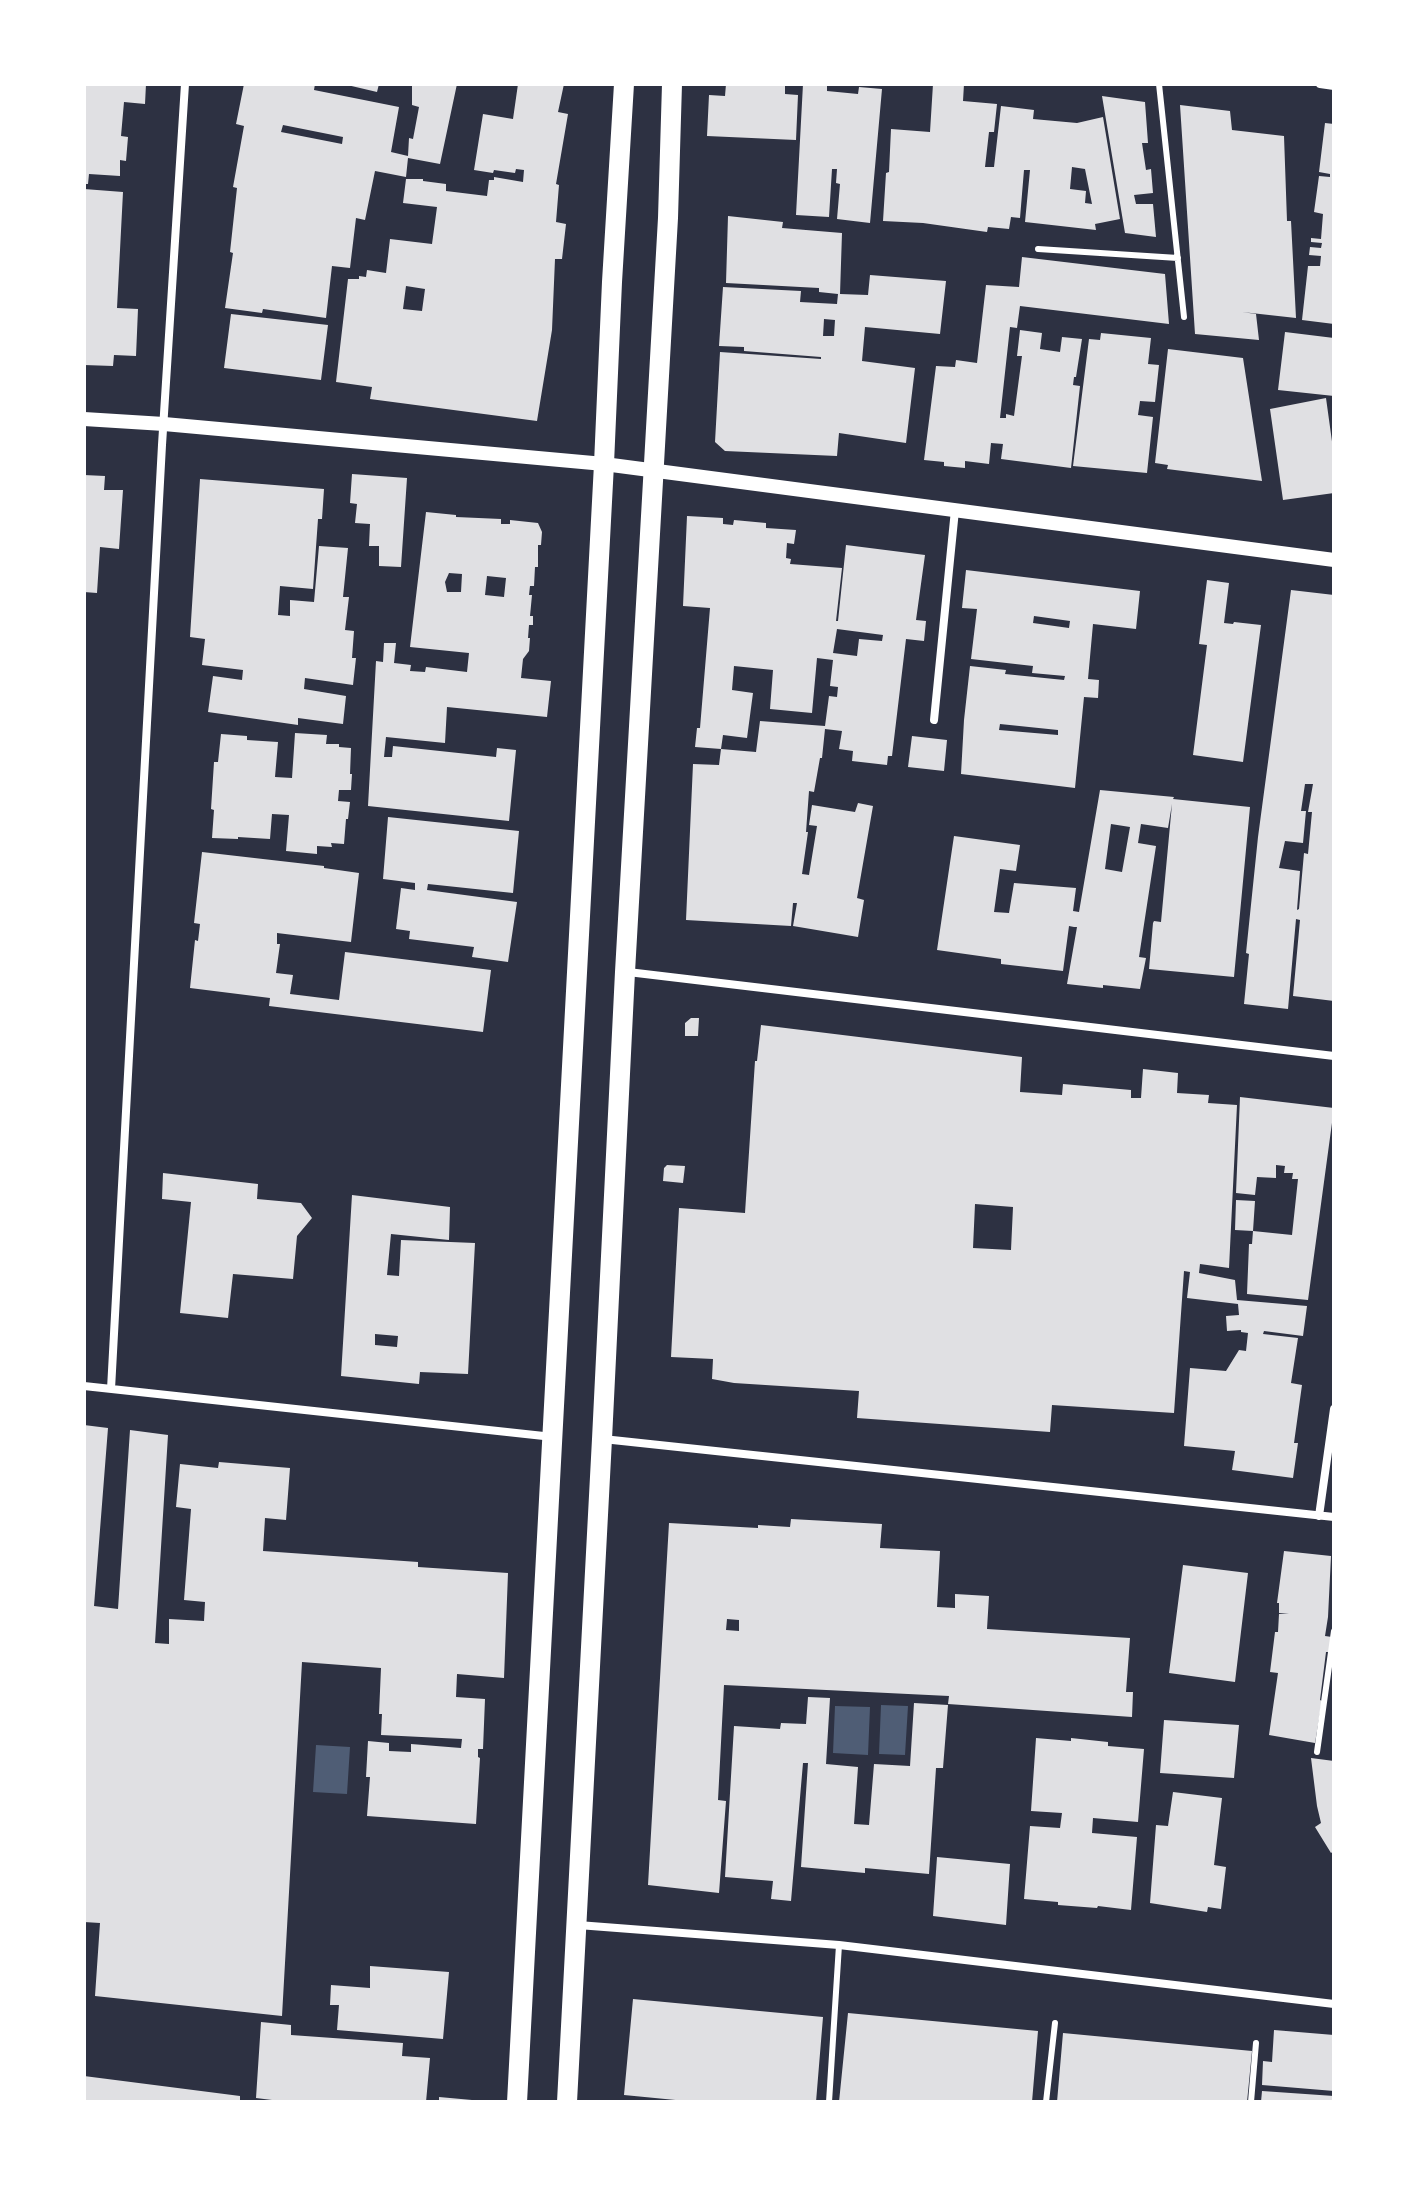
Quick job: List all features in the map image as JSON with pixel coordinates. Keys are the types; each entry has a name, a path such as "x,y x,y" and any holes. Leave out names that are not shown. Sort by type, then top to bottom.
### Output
{"main road":[{"path":"517,2102 624,84"},
{"path":"567,2102 625,972 655,470 672,84"}],"street":[{"path":"111,1389 185,84"},
{"path":"1320,84 1334,86"},
{"path":"84,419 604,464 1334,560"},
{"path":"934,720 955,509"},
{"path":"625,972 1334,1056"},
{"path":"84,1386 553,1437"},
{"path":"1319,1516 1334,1409"},
{"path":"602,1439 1334,1517"},
{"path":"577,1925 839,1945 1334,2004"}],"lane":[{"path":"1159,84 1184,317"},
{"path":"1038,249 1178,258"},
{"path":"1317,1752 1334,1631"},
{"path":"829,2102 839,1945"},
{"path":"1046,2102 1055,2023"},
{"path":"1251,2102 1256,2043"}],"water":[{"path":"881,1705 908,1706 905,1755 879,1754"},
{"path":"835,1706 870,1707 868,1755 833,1753"},
{"path":"316,1745 350,1747 347,1794 313,1792"}],"building":[{"path":"84,84 146,84 145,104 124,102 121,136 128,137 126,161 120,160 120,176 89,174 88,184 84,184"},
{"path":"244,84 315,84 314,90 399,107 391,152 408,156 409,138 413,139 419,107 412,105 412,84 457,84 440,164 408,158 406,177 375,171 365,220 356,218 350,268 332,266 326,318 263,309 262,313 225,308 233,253 230,252 237,188 233,187 244,126 236,124","holes":["283,125 343,137 342,144 281,132"]},
{"path":"343,84 379,84 377,92"},
{"path":"518,84 564,84 558,112 568,114 556,184 559,185 556,222 566,224 562,259 555,259 552,330 537,421 370,399 372,387 336,382 348,279 366,277 367,270 386,273 390,239 432,244 437,207 403,203 406,179 446,184 446,191 487,196 489,180 494,180 494,177 523,182 524,170 516,169 515,173 494,170 493,173 474,170 483,114 513,119","holes":["406,286 425,289 422,311 403,309"]},
{"path":"726,84 785,84 785,94 798,95 796,140 707,136 709,95 725,96"},
{"path":"803,84 827,84 827,91 858,94 859,87 882,89 870,223 837,219 840,184 836,183 837,169 832,169 829,217 796,215"},
{"path":"933,84 964,84 963,101 997,104 994,132 989,132 985,167 994,167 1001,106 1034,110 1033,119 1077,123 1103,117 1120,219 1095,224 1096,230 1025,222 1030,170 1024,170 1020,218 1011,217 1009,229 988,227 987,232 883,221 891,129 930,132","holes":["1072,167 1085,169 1092,204 1085,203 1086,191 1070,189"]},
{"path":"1102,96 1145,102 1148,143 1142,143 1146,170 1151,169 1153,193 1134,195 1136,204 1153,204 1156,237 1125,233"},
{"path":"1180,105 1230,111 1232,130 1284,136 1287,221 1291,221 1296,318 1242,312 1256,314 1259,340 1195,334"},
{"path":"1325,123 1334,124 1334,324 1302,320 1308,266 1320,266 1321,256 1309,255 1310,247 1321,248 1322,243 1311,242 1311,238 1321,239 1323,214 1314,212 1319,176 1330,177 1330,174 1319,172"},
{"path":"84,189 123,192 117,308 138,309 136,356 114,355 113,366 84,365"},
{"path":"728,216 783,222 782,228 842,233 840,294 868,295 870,275 946,281 940,334 865,327 862,361 915,368 906,443 839,433 837,456 725,451 715,442 720,352 821,357 719,346 723,287 801,291 800,302 837,304 838,294 819,292 819,288 726,283","holes":["824,319 835,320 834,336 823,336"]},
{"path":"1022,257 1165,274 1169,324 1020,306 1017,328 1010,327 1000,418 1006,418 1006,414 1014,416 1022,356 1017,356 1020,330 1042,333 1040,349 1060,352 1062,337 1082,339 1073,385 1080,386 1071,468 1001,459 1003,444 991,443 989,464 965,461 965,468 924,460 936,366 955,367 956,360 977,363 986,285 1019,287"},
{"path":"231,314 328,325 321,380 224,368"},
{"path":"1285,332 1334,338 1334,396 1278,390"},
{"path":"1101,333 1151,338 1148,364 1159,365 1155,402 1140,401 1138,415 1153,417 1147,473 1073,466 1089,339 1100,340"},
{"path":"1168,349 1243,358 1262,481 1167,469 1168,465 1155,463"},
{"path":"1326,398 1334,456 1334,493 1283,500 1270,409"},
{"path":"352,474 407,478 401,567 379,566 379,546 369,546 370,524 355,523 357,504 350,503"},
{"path":"84,475 105,476 104,490 123,490 119,549 100,547 97,593 84,592"},
{"path":"200,479 324,489 322,519 318,519 313,589 280,586 278,615 290,616 290,600 314,602 319,546 348,548 343,597 349,597 345,630 354,631 352,658 356,658 353,685 305,678 304,689 346,696 343,724 298,718 298,725 208,712 213,676 242,680 243,670 202,665 205,639 190,637"},
{"path":"426,512 501,519 501,524 510,524 510,520 538,523 542,532 541,545 538,545 538,567 535,567 534,586 530,586 529,595 532,595 530,616 533,616 533,625 529,625 529,651 523,659 521,678 551,681 547,717 447,707 445,743 386,737 384,757 392,757 393,746 496,757 497,748 516,750 509,821 368,806 376,661 383,662 384,643 396,643 394,663 411,665 410,671 425,672 426,667 467,672 469,653 410,647","holes":["449,573 462,574 461,592 447,592 445,582","487,576 506,578 504,597 485,595"]},
{"path":"687,516 723,518 723,524 733,525 734,520 766,523 766,528 796,530 794,544 787,543 786,558 791,559 790,564 842,568 836,621 846,545 925,555 916,620 926,621 924,641 906,639 892,756 888,756 887,765 852,761 853,751 839,749 842,731 825,729 814,792 809,791 808,832 802,874 809,875 817,826 809,825 812,805 855,812 858,803 873,806 857,898 864,900 858,937 793,926 797,903 793,903 791,926 686,920 693,764 719,765 721,749 695,747 697,728 700,728 710,608 683,606","holes":["837,629 883,635 882,641 859,639 857,656 833,653","817,658 833,660 830,686 838,687 837,697 829,696 825,726 760,721 756,752 721,749 723,735 747,738 753,693 732,690 734,666 773,670 770,709 812,713"]},
{"path":"966,570 1140,591 1136,629 1093,624 1088,679 1099,680 1098,698 1084,697 1075,788 961,774 970,666 1006,670 1005,674 1064,680 1065,676 1032,673 1033,666 971,659 977,609 962,608","holes":["1034,616 1070,621 1069,628 1033,623","1000,724 1058,730 1058,735 999,730"]},
{"path":"1207,580 1229,583 1224,623 1261,625 1243,762 1193,755 1207,645 1199,644"},
{"path":"1291,590 1334,595 1334,1001 1293,996 1300,920 1296,919 1288,1009 1244,1004 1258,837","holes":["1305,784 1313,784 1308,812 1312,812 1308,854 1304,853 1297,910 1300,871 1279,868 1285,841 1303,843 1306,811 1301,811"]},
{"path":"295,733 327,735 326,744 351,748 351,790 339,790 338,801 350,802 344,844 317,846 317,854 286,851 289,815 272,814 270,839 212,838 214,762 218,762 221,734 278,742 275,777 292,778"},
{"path":"912,736 947,740 944,771 908,767"},
{"path":"1100,790 1250,807 1234,977 1149,969 1153,923 1161,922 1172,804 1168,828 1141,824 1138,843 1156,846 1139,957 1146,958 1140,989 1067,984 1077,927 1069,926 1063,971 1001,964 1001,959 937,950 954,836 1020,845 1016,871 1000,869 994,912 1009,913 1014,883 1076,888 1073,911 1079,912","holes":["1111,824 1130,827 1122,872 1105,869"]},
{"path":"388,817 519,831 513,893 428,884 427,890 517,902 508,962 472,957 474,947 409,939 410,931 396,929 401,888 415,890 415,883 383,879"},
{"path":"202,852 359,873 351,942 277,933 277,944 280,944 276,973 293,975 290,994 339,1000 345,952 491,970 483,1032 269,1006 270,998 190,988 195,940 198,941 200,924 194,923"},
{"path":"691,1018 699,1018 698,1036 685,1036 685,1023"},
{"path":"761,1025 1022,1057 1020,1092 1062,1095 1063,1084 1131,1090 1131,1098 1141,1098 1143,1069 1178,1073 1177,1093 1209,1095 1208,1103 1237,1105 1229,1268 1200,1264 1199,1273 1235,1280 1237,1300 1307,1306 1303,1336 1264,1331 1263,1334 1298,1338 1291,1383 1302,1385 1293,1478 1232,1470 1235,1451 1184,1446 1190,1368 1226,1371 1239,1350 1246,1351 1248,1333 1227,1331 1226,1316 1239,1315 1238,1304 1187,1298 1190,1272 1184,1271 1174,1413 1052,1405 1050,1432 857,1418 859,1391 734,1383 712,1379 713,1359 671,1357 679,1208 745,1213","holes":["975,1204 1013,1207 1011,1250 973,1248"]},
{"path":"1240,1097 1334,1108 1308,1300 1247,1294 1249,1244 1252,1244 1253,1231 1292,1235 1298,1179 1292,1179 1293,1173 1284,1173 1285,1166 1276,1165 1276,1178 1257,1177 1255,1195 1236,1193"},
{"path":"667,1165 685,1166 683,1183 663,1181"},
{"path":"163,1173 258,1184 257,1199 301,1203 312,1218 297,1236 293,1279 233,1274 228,1318 180,1313 191,1202 162,1199"},
{"path":"352,1195 450,1207 449,1240 391,1234 387,1275 399,1276 401,1240 475,1243 468,1374 420,1372 419,1384 341,1376","holes":["375,1334 398,1336 397,1347 375,1345"]},
{"path":"1236,1200 1255,1201 1253,1231 1235,1230"},
{"path":"84,1425 108,1428 94,1606 118,1609 130,1430 168,1435 155,1643 169,1644 169,1619 204,1621 205,1602 184,1600 191,1509 176,1507 180,1464 218,1468 219,1462 290,1468 286,1520 265,1518 263,1551 418,1562 418,1567 508,1573 504,1678 457,1674 456,1697 485,1699 483,1749 478,1749 476,1824 367,1816 370,1777 366,1777 368,1741 389,1743 389,1751 411,1752 411,1744 461,1748 462,1739 381,1735 381,1668 302,1662 282,2016 95,1996 100,1923 84,1922"},
{"path":"791,1519 882,1524 880,1548 940,1551 937,1607 955,1608 955,1594 989,1596 987,1629 1130,1638 1126,1692 1133,1692 1132,1717 948,1704 949,1696 724,1685 718,1800 726,1801 719,1893 648,1885 669,1523 790,1527","holes":["727,1619 739,1620 739,1631 726,1630"]},
{"path":"1284,1551 1331,1556 1325,1636 1332,1637 1330,1652 1326,1652 1315,1743 1269,1735 1278,1673 1270,1672 1275,1632 1278,1632 1279,1614 1289,1614 1279,1613 1277,1603"},
{"path":"1183,1565 1248,1573 1235,1682 1169,1673"},
{"path":"808,1697 830,1698 826,1764 858,1767 854,1824 869,1825 874,1764 910,1766 914,1703 948,1705 943,1768 936,1768 929,1874 865,1868 865,1873 801,1867 808,1763 803,1763 791,1901 771,1899 773,1881 725,1877 734,1726 780,1729 781,1723 806,1724"},
{"path":"1164,1720 1239,1725 1234,1778 1160,1773"},
{"path":"1036,1738 1071,1741 1071,1738 1144,1749 1138,1822 1093,1818 1092,1833 1137,1837 1131,1910 1058,1905 1058,1902 1024,1899 1030,1826 1060,1828 1062,1813 1031,1811"},
{"path":"1311,1758 1334,1761 1334,1851 1331,1853 1315,1827 1321,1823"},
{"path":"1173,1792 1222,1798 1214,1865 1226,1867 1221,1909 1208,1907 1207,1912 1150,1903 1156,1825 1168,1826"},
{"path":"937,1857 1010,1864 1006,1925 933,1916"},
{"path":"370,1966 449,1972 443,2039 337,2030 339,2005 330,2005 331,1985 370,1988"},
{"path":"633,1999 823,2017 816,2102 696,2102 624,2095"},
{"path":"848,2013 1038,2031 1032,2102 839,2102"},
{"path":"261,2022 291,2025 291,2035 403,2043 402,2056 430,2058 426,2102 288,2102 256,2098"},
{"path":"1274,2030 1334,2035 1334,2091 1262,2085 1263,2061 1272,2062"},
{"path":"1063,2033 1252,2051 1247,2102 1057,2102"},
{"path":"84,2076 240,2096 240,2102 84,2102"},
{"path":"1262,2091 1334,2096 1334,2102 1261,2102"},
{"path":"439,2097 472,2100 472,2102 439,2102"}]}
